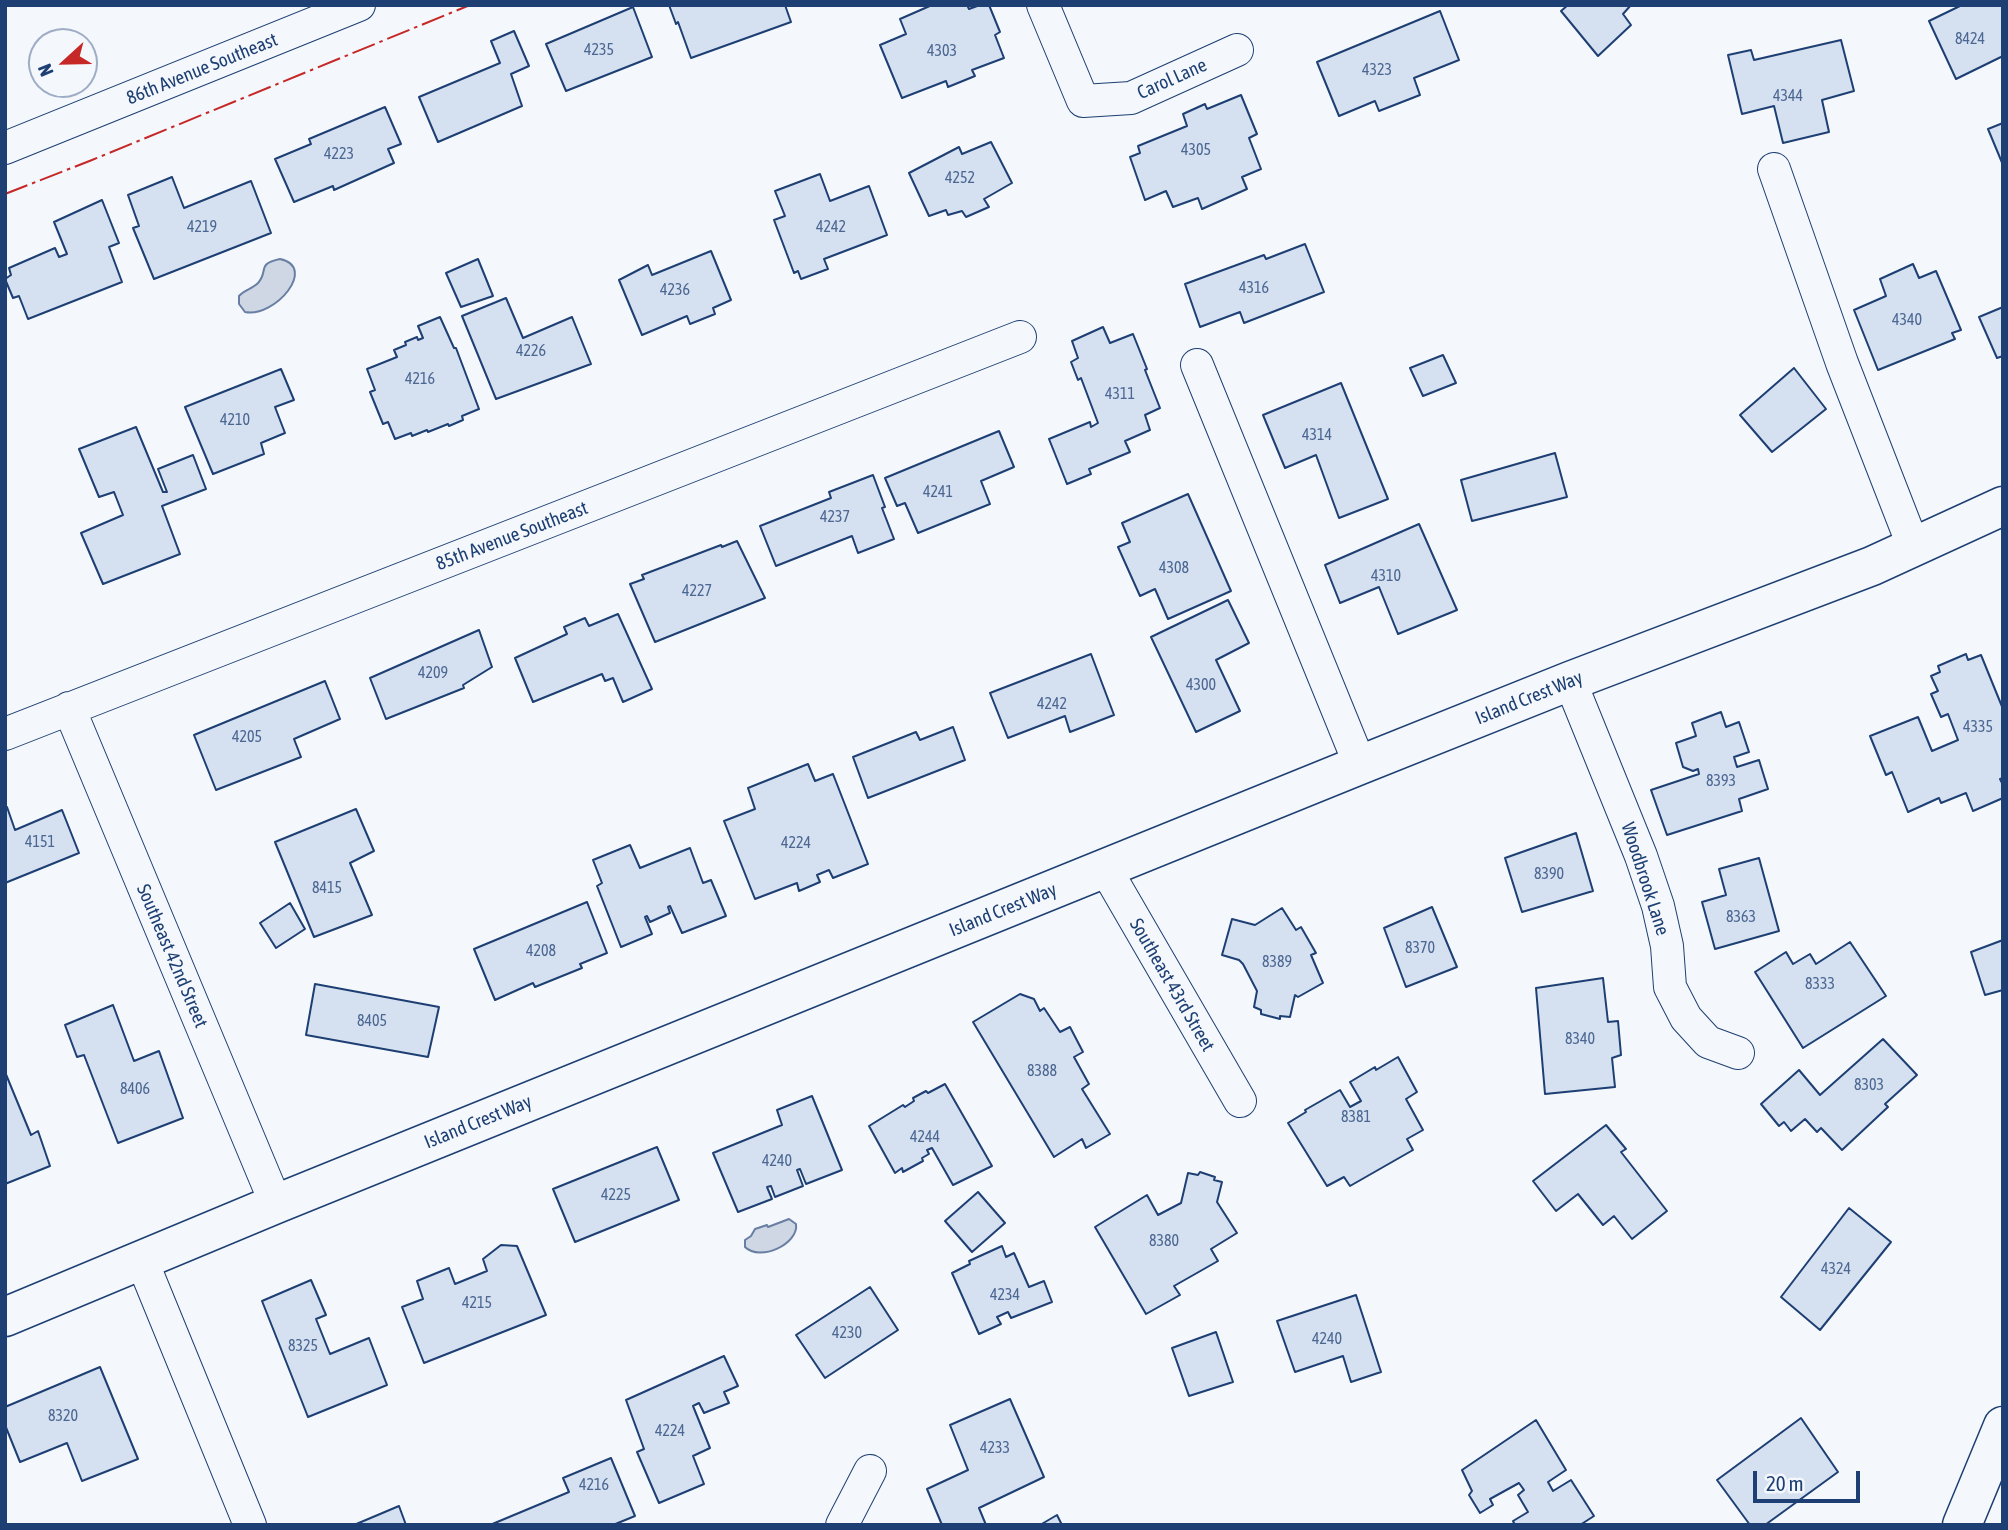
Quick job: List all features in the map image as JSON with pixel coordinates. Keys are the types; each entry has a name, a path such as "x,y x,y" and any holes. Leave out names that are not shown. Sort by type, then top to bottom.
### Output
{"main road":[{"name":"Island Crest Way","path":"5,1317 276,1204 1360,765 1570,681 1829,583 1914,548 2003,506"},
{"path":"1962,1525 2003,1426"}],"street":[{"name":"86th Avenue Southeast","path":"5,148 359,5"},
{"name":"Carol Lane","path":"1043,5 1083,101 1131,98 1237,50"},
{"path":"1774,169 1842,363 1914,548"},
{"name":"85th Avenue Southeast","path":"5,734 1020,337"},
{"path":"1197,365 1360,765"},
{"name":"Woodbrook Lane","path":"1570,681 1636,843 1658,906 1667,946 1670,987 1686,1017 1708,1042 1738,1053"},
{"name":"Southeast 42nd Street","path":"69,708 276,1204"},
{"name":"Southeast 43rd Street","path":"1105,869 1240,1101"},
{"path":"142,1261 250,1525"},
{"path":"842,1525 870,1471"}],"shaded area":[{"path":"280,259 291,264 295,272 294,281 288,291 268,307 257,312 245,312 239,304 239,296 258,283 268,263"},
{"path":"789,1219 796,1224 795,1231 785,1244 769,1252 760,1253 745,1247 745,1240 755,1229"}],"building":[{"path":"669,5 785,5 791,22 691,58"},
{"path":"932,5 967,5 969,9 989,5 1000,32 995,35 1004,58 972,70 975,76 948,87 946,81 902,98 880,45 906,34 900,19"},
{"path":"1568,5 1631,5 1623,14 1631,25 1598,56 1561,11"},
{"path":"1962,5 2003,5 2003,56 1956,79 1929,21"},
{"path":"633,7 652,57 566,91 546,44"},
{"path":"1440,11 1459,60 1414,78 1420,95 1379,111 1375,101 1339,116 1317,62"},
{"path":"514,31 529,66 511,74 522,106 438,142 419,97 500,63 491,41"},
{"path":"1841,40 1854,91 1822,100 1829,132 1783,143 1774,106 1742,114 1728,55 1751,50 1754,60"},
{"path":"1241,95 1257,134 1249,138 1261,169 1242,177 1247,189 1202,209 1198,198 1173,207 1166,191 1145,200 1130,157 1140,153 1138,146 1187,126 1183,114 1205,104 1207,109"},
{"path":"385,107 401,144 388,149 394,163 334,190 333,186 294,202 275,159 311,144 309,139"},
{"path":"2003,123 2003,165 1988,129"},
{"path":"991,142 1012,183 984,199 989,207 966,217 962,211 948,215 946,210 929,216 909,173 959,147 962,154"},
{"path":"820,174 830,201 869,186 887,235 824,259 828,269 801,279 798,271 794,273 774,220 785,216 775,191"},
{"path":"172,177 184,208 251,181 271,233 154,279 133,228 139,226 128,195"},
{"path":"102,200 119,243 109,247 122,282 28,319 19,296 13,298 5,279 11,275 9,268 55,248 59,257 67,254 54,222"},
{"path":"1305,244 1324,292 1244,323 1240,312 1200,327 1185,284 1264,255 1266,259"},
{"path":"711,251 731,300 713,308 715,314 690,324 687,316 642,335 619,280 648,265 652,275"},
{"path":"478,259 493,296 461,307 446,273"},
{"path":"1913,264 1919,278 1936,271 1961,330 1952,333 1955,339 1878,370 1854,310 1886,296 1880,279"},
{"path":"506,298 523,338 572,317 591,364 496,399 462,316"},
{"path":"2003,307 2003,356 1997,358 1979,317"},
{"path":"440,317 456,348 479,409 462,416 463,420 449,426 448,424 428,432 427,430 412,436 411,433 395,439 388,422 383,424 370,392 375,390 367,369 397,357 394,350 417,337 418,340 423,338 418,326"},
{"path":"1103,327 1110,343 1133,334 1160,408 1145,415 1150,430 1125,441 1130,452 1089,469 1091,474 1067,484 1049,439 1090,422 1091,427 1098,423 1081,378 1078,380 1071,362 1078,358 1072,341"},
{"path":"1443,355 1456,383 1423,396 1410,368"},
{"path":"1794,368 1826,409 1772,452 1740,415"},
{"path":"281,369 294,400 275,407 285,433 261,443 264,454 213,474 185,407"},
{"path":"1341,383 1388,499 1339,518 1316,455 1285,468 1263,415"},
{"path":"136,427 163,492 167,492 158,469 193,455 206,489 162,506 180,554 103,584 81,533 123,515 114,492 99,497 79,449"},
{"path":"999,431 1014,467 981,481 990,504 918,533 905,503 897,506 885,478"},
{"path":"1555,453 1567,497 1472,521 1461,480"},
{"path":"873,475 894,539 858,553 852,536 776,566 760,526 831,498 829,492"},
{"path":"1188,494 1231,591 1168,619 1155,589 1140,596 1118,547 1130,542 1122,523"},
{"path":"1419,524 1457,610 1398,634 1379,587 1340,603 1325,565"},
{"path":"737,541 765,598 655,642 630,584 644,579 642,575"},
{"path":"1228,600 1249,643 1216,660 1240,711 1196,732 1151,637"},
{"path":"618,614 652,689 623,702 613,678 605,681 602,674 533,702 515,658 567,634 564,627 585,618 589,626"},
{"path":"479,630 492,667 463,685 464,688 386,719 370,678"},
{"path":"1091,654 1114,715 1070,732 1065,716 1008,738 990,693"},
{"path":"1966,654 1968,660 1981,655 2003,709 2003,778 2000,779 2003,798 1973,811 1966,793 1941,803 1939,798 1908,812 1892,772 1886,775 1870,736 1918,717 1932,751 1958,740 1948,714 1941,717 1931,694 1938,691 1931,676 1940,672 1938,666"},
{"path":"325,681 340,719 294,739 301,757 216,790 194,735"},
{"path":"1721,712 1726,727 1739,722 1749,752 1734,757 1737,767 1759,760 1768,789 1739,799 1742,811 1667,835 1651,790 1699,774 1698,769 1693,771 1683,767 1676,743 1696,736 1692,723"},
{"path":"953,727 965,760 868,798 853,757 916,732 920,740"},
{"path":"808,764 815,781 833,774 868,864 833,878 829,870 817,875 820,882 799,891 797,883 755,899 724,821 755,809 748,788"},
{"path":"5,807 15,830 62,810 79,853 5,883"},
{"path":"356,809 374,851 350,863 372,915 314,937 275,842"},
{"path":"1576,833 1593,891 1522,912 1505,858"},
{"path":"630,845 640,868 690,848 703,883 711,880 726,916 682,933 670,906 670,913 650,922 647,916 645,917 652,934 621,947 597,886 602,883 593,860"},
{"path":"1759,858 1779,931 1715,949 1702,902 1726,895 1719,869"},
{"path":"587,902 607,953 580,964 582,968 535,987 533,983 495,1000 474,949"},
{"path":"290,903 305,929 276,948 260,923"},
{"path":"1432,907 1457,967 1406,987 1384,928"},
{"path":"1282,908 1296,930 1301,927 1316,953 1311,955 1323,983 1298,997 1295,995 1290,1017 1280,1016 1280,1019 1261,1014 1261,1010 1254,1007 1257,991 1243,964 1239,960 1222,955 1232,919 1255,925"},
{"path":"2003,940 2003,990 1985,995 1971,952"},
{"path":"1850,942 1886,996 1803,1048 1755,972 1786,952 1793,964 1810,954 1816,964"},
{"path":"1603,978 1608,1022 1618,1021 1621,1055 1612,1058 1615,1087 1545,1094 1536,988"},
{"path":"315,984 439,1007 428,1057 306,1035"},
{"path":"1020,994 1034,999 1040,1011 1044,1008 1060,1032 1070,1027 1083,1052 1074,1057 1089,1084 1082,1089 1110,1134 1086,1148 1082,1139 1054,1157 973,1022"},
{"path":"113,1005 134,1061 159,1051 183,1118 118,1143 84,1055 77,1057 65,1025"},
{"path":"1883,1039 1917,1075 1885,1104 1888,1107 1842,1150 1821,1128 1817,1132 1805,1119 1791,1131 1784,1122 1779,1126 1761,1104 1799,1070 1820,1095"},
{"path":"1398,1057 1417,1092 1406,1099 1423,1130 1407,1139 1413,1150 1350,1186 1344,1177 1327,1186 1288,1123 1340,1090 1350,1107 1361,1101 1350,1082"},
{"path":"5,1072 31,1135 38,1131 50,1166 5,1184"},
{"path":"945,1084 992,1166 953,1185 932,1148 927,1150 929,1154 922,1158 923,1161 903,1172 902,1168 895,1173 869,1126 903,1105 905,1107 914,1101 913,1098"},
{"path":"812,1096 842,1170 806,1184 800,1169 797,1170 803,1186 775,1197 771,1186 767,1187 772,1199 738,1212 713,1153 782,1125 777,1110"},
{"path":"1606,1125 1626,1149 1621,1152 1667,1211 1632,1239 1614,1216 1603,1225 1578,1194 1556,1211 1533,1181"},
{"path":"657,1147 679,1200 575,1242 553,1189"},
{"path":"1200,1172 1222,1182 1217,1202 1237,1233 1211,1249 1218,1261 1174,1286 1180,1295 1146,1314 1095,1227 1147,1195 1158,1215 1181,1203 1188,1173 1198,1175"},
{"path":"978,1192 1005,1223 972,1252 945,1221"},
{"path":"1849,1208 1891,1242 1820,1330 1781,1297"},
{"path":"501,1245 517,1246 546,1315 424,1363 402,1307 423,1299 417,1281 449,1268 455,1284 487,1271 483,1259"},
{"path":"1002,1246 1006,1257 1014,1253 1029,1287 1044,1281 1052,1302 1011,1318 1008,1312 997,1317 1001,1324 979,1334 952,1273 970,1264 969,1261"},
{"path":"311,1280 326,1315 316,1319 330,1354 369,1338 387,1385 308,1417 262,1301"},
{"path":"870,1287 898,1330 825,1378 796,1335"},
{"path":"1356,1295 1381,1372 1351,1382 1343,1356 1295,1372 1277,1321"},
{"path":"1216,1332 1233,1382 1189,1396 1172,1348"},
{"path":"724,1356 738,1386 724,1392 729,1403 704,1413 699,1403 693,1406 710,1448 693,1456 704,1484 659,1503 637,1452 644,1449 626,1400"},
{"path":"100,1367 138,1459 82,1481 67,1443 20,1462 5,1425 5,1407"},
{"path":"1010,1399 1044,1477 979,1508 986,1525 942,1525 927,1489 968,1470 950,1425"},
{"path":"1801,1418 1838,1472 1765,1525 1750,1525 1717,1480"},
{"path":"1536,1420 1566,1470 1548,1482 1553,1491 1571,1480 1594,1516 1580,1525 1515,1525 1513,1521 1528,1512 1518,1495 1524,1490 1519,1483 1490,1499 1493,1505 1480,1513 1469,1495 1472,1491 1462,1470"},
{"path":"611,1458 635,1516 613,1525 490,1525 569,1492 563,1478"},
{"path":"399,1506 406,1525 354,1525"},
{"path":"1057,1515 1062,1525 1040,1525"}],"power":[{"path":"5,194 470,5"}]}
